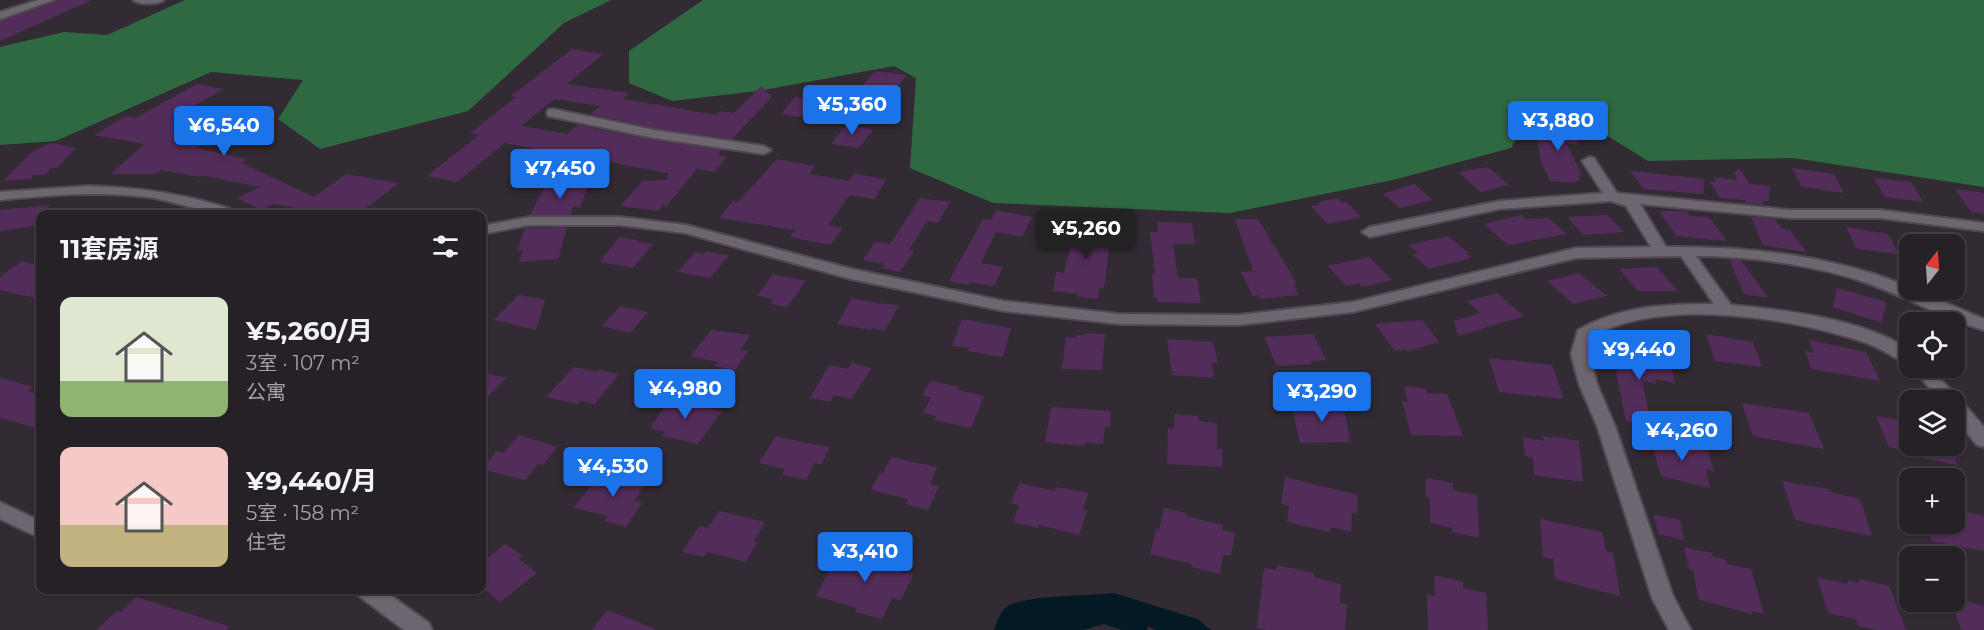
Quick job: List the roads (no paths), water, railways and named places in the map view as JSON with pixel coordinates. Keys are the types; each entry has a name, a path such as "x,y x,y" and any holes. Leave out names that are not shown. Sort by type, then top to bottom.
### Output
{"street":[{"path":"0,16 49,0"},
{"path":"138,0 159,0"},
{"path":"553,113 654,134 764,150"},
{"path":"1589,161 1612,197 1632,203 1661,252"},
{"path":"0,196 105,191 161,193 221,210"},
{"path":"1370,232 1499,205 1612,197 1791,214 1880,214 1984,227"},
{"path":"486,229 529,220 620,221 686,229 851,274 1004,306 1119,319 1238,320 1353,307 1576,253 1718,251 1815,264 1869,278 1984,325"},
{"path":"1685,251 1726,310"},
{"path":"1680,630 1663,598 1625,479 1588,384 1580,354 1584,334 1605,322 1630,315 1726,310 1800,321 1870,336 1899,352"},
{"path":"1929,378 1941,390"},
{"path":"1965,417 1984,440"},
{"path":"0,510 36,529"},
{"path":"372,594 421,630"}],"water":[{"path":"1114,593 1197,619 1211,630 1156,630 1148,626 1147,630 1122,630 1104,624 1083,630 994,630 1003,611 1017,602"}]}
